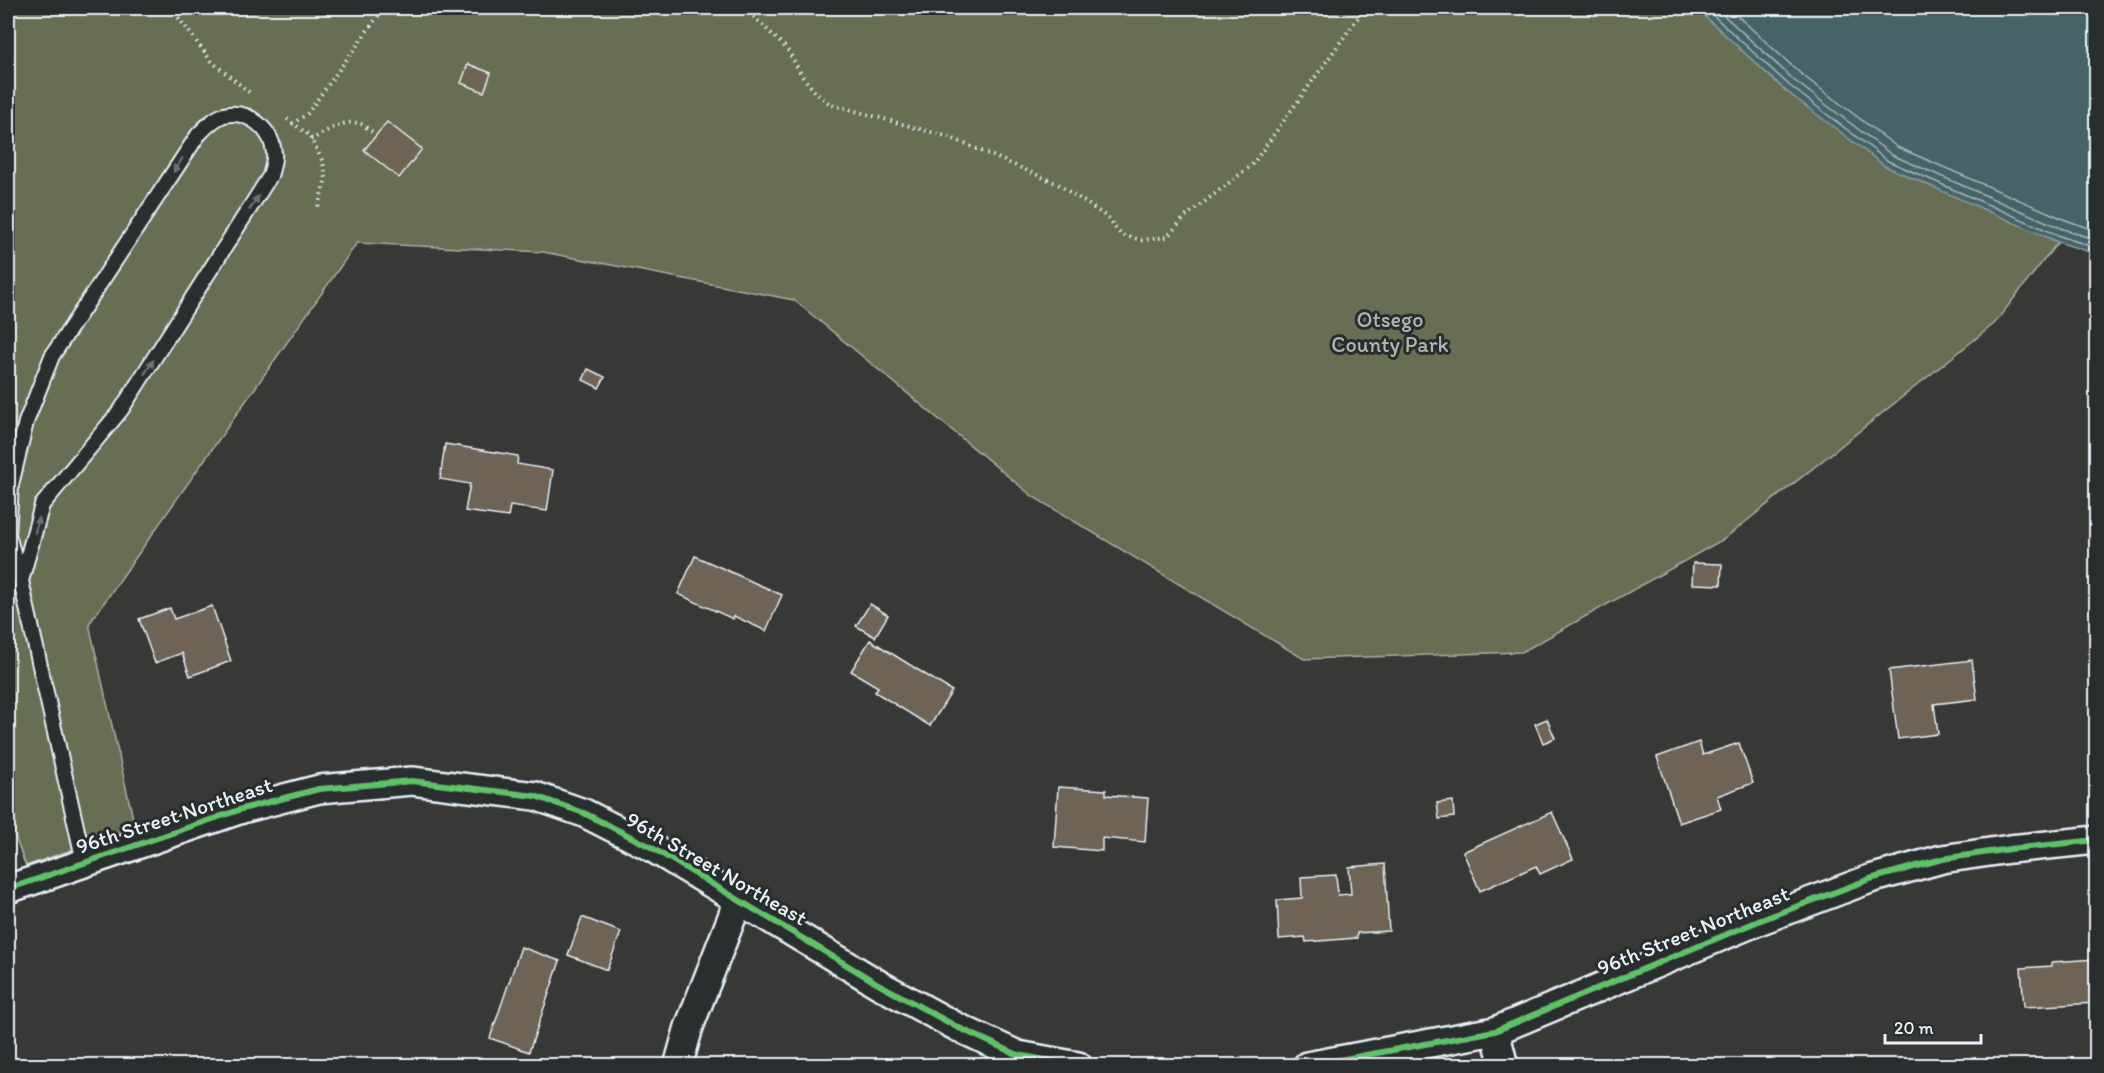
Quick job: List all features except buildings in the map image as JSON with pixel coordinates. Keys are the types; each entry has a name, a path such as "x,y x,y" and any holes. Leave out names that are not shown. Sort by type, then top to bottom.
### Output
{"street":[{"name":"96th Street Northeast","path":"8,890 242,809 319,789 412,781 535,796 584,813 649,846 880,985 957,1027 1018,1055 1078,1065"},
{"name":"96th Street Northeast","path":"1306,1065 1495,1031 1761,920 1870,879 1942,859 2097,840"},
{"path":"678,1065 689,1027 739,899"},
{"path":"1495,1031 1504,1065"}],"lane":[{"path":"21,581 42,505 121,410 270,176 275,155 271,138 260,123 241,115 224,115 210,123 198,135 52,356 26,422 11,485 8,535 21,581 84,862"}],"path":[{"path":"271,138 307,114 384,8"},
{"path":"745,8 787,49 803,77 816,93 830,104 949,136 1058,184 1107,217 1121,235 1142,240 1167,237 1185,217 1252,165 1362,12 1370,8"},
{"path":"311,140 332,128 350,123 360,124 373,132"}],"green space":[{"name":"Otsego County Park","path":"8,8 1696,8 1786,91 1975,204 2058,242 1994,324 1724,539 1522,652 1304,659 1032,496 794,300 543,252 357,243 89,624 135,827 26,866 8,818"}],"water":[{"path":"1696,8 2096,8 2096,254 2058,242 1885,166 1786,91"}],"cycle path":[{"path":"8,889 242,809 319,789 412,781 535,796 584,813 649,846 880,985 957,1027 1018,1055 1078,1066"},
{"path":"1307,1066 1495,1031 1761,920 1870,879 1942,859 2096,840"}]}
